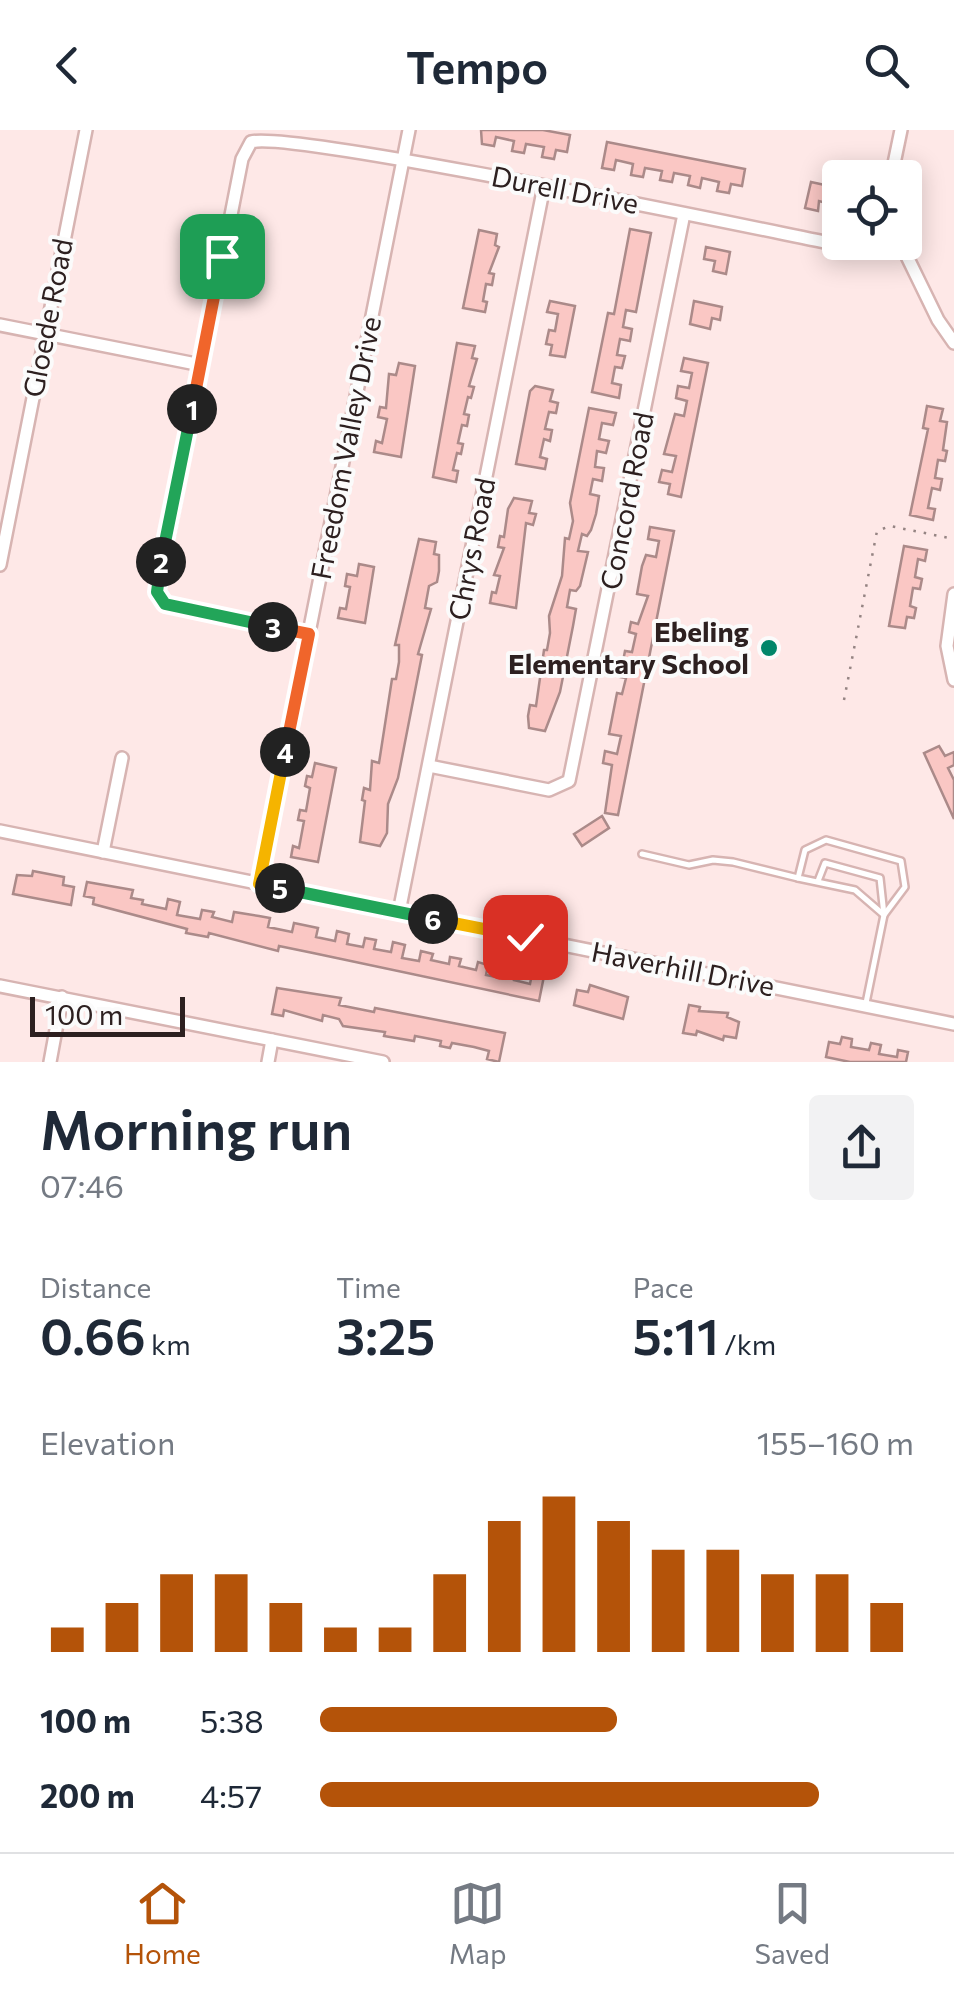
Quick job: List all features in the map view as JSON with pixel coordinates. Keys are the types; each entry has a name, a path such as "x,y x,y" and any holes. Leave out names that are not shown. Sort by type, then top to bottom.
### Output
{"street":[{"name":"Gloede Road","path":"0,565 86,130"},
{"name":"Freedom Valley Drive","path":"259,884 410,130"},
{"path":"894,160 900,130"},
{"name":"Durell Drive","path":"200,365 242,159 250,142 271,137 404,158 822,241"},
{"name":"Chrys Road","path":"400,912 544,186"},
{"name":"Concord Road","path":"429,766 549,790 564,786 572,774 684,214"},
{"path":"909,260 938,320 954,343"},
{"path":"0,325 200,365 157,584 159,598 172,607 309,634"},
{"path":"954,594 947,646 954,680"},
{"path":"103,852 122,758"},
{"name":"Haverhill Drive","path":"0,831 954,1024"},
{"path":"0,986 383,1062"},
{"path":"50,1062 62,997"},
{"path":"268,1062 272,1040"}],"lane":[{"path":"798,878 800,860 815,842 826,840 889,854 901,861 906,878 896,903 884,915"},
{"path":"642,854 689,865 713,860 732,862 855,890 884,915"},
{"path":"818,882 826,862 875,873 880,878 884,915 865,1006"}],"path":[{"path":"844,700 877,531 890,526 954,539"}],"building":[{"path":"481,130 543,130 570,135 567,152 556,150 554,159 542,157 544,147 526,144 524,153 512,151 514,141 496,137 494,146 482,144"},
{"path":"607,142 745,169 742,186 731,184 729,193 717,191 719,182 702,178 700,188 688,185 690,176 674,173 672,182 660,180 662,171 645,168 643,177 631,175 633,164 616,160 614,170 602,168"},
{"path":"811,182 822,184 818,211 805,208"},
{"path":"630,229 651,233 636,312 626,310 623,327 632,329 630,341 620,339 617,355 625,356 622,368 615,367 612,383 621,385 619,398 592,392 608,313 614,314"},
{"path":"479,230 497,234 495,245 499,247 489,273 494,274 492,285 486,284 485,312 463,308"},
{"path":"706,247 730,252 726,274 713,271 715,261 704,259"},
{"path":"550,301 575,306 565,357 550,355 552,345 546,344 549,330 555,331 558,314 547,312"},
{"path":"694,301 722,307 720,320 712,318 710,329 690,324"},
{"path":"457,343 475,346 472,358 477,359 469,386 474,387 464,414 469,415 467,426 462,425 458,443 463,444 461,454 457,453 453,470 458,471 456,482 433,477"},
{"path":"684,358 708,363 681,497 668,494 670,484 659,482 662,470 672,472 676,456 664,454 675,414 684,416 687,401 676,398 678,386 689,388 692,373 681,371"},
{"path":"399,363 415,366 401,457 374,452 376,441 382,443 387,419 378,417 380,407 386,408 389,374 396,375"},
{"path":"535,386 553,390 550,401 558,403 556,413 549,412 545,429 552,430 550,441 544,439 540,457 547,459 545,469 516,464 530,391"},
{"path":"927,406 943,409 940,421 947,422 945,461 938,460 935,478 942,479 940,490 932,488 928,508 935,509 933,520 910,515 928,429 923,428"},
{"path":"589,408 616,413 613,425 602,423 599,439 609,441 606,453 597,451 595,467 604,468 602,481 593,479 590,494 599,496 596,514 587,536 582,534 578,551 588,552 580,586 576,591 570,590 567,607 576,609 573,626 560,692 545,731 529,728 528,716 530,705 536,706 550,633 549,616 562,576 565,538 569,539 573,521 570,503"},
{"path":"514,498 532,501 529,513 536,514 533,525 526,523 516,608 490,603 500,576 494,575 504,548 498,547 500,536 504,537 508,509"},
{"path":"650,527 674,531 618,815 605,813 612,765 603,763 605,751 617,754 621,736 609,734 617,693 622,694 626,678 620,677 625,651 632,652 636,634 629,632 631,622 638,624 648,596 637,594 642,566 646,555 656,557 659,541 648,539"},
{"path":"419,539 436,542 434,554 439,555 439,571 437,582 429,586 425,608 431,609 418,654 422,655 398,778 388,804 387,833 380,846 360,842 365,801 362,800 364,788 370,790 372,761 379,763 392,679 396,679 399,662 399,645 395,645"},
{"path":"904,546 927,550 925,561 918,559 915,577 922,579 920,589 913,588 910,606 916,608 914,618 907,617 905,628 889,626"},
{"path":"359,564 374,567 365,623 338,618 340,608 346,609 350,587 345,586 347,574 357,576"},
{"path":"939,746 945,756 954,752 954,765 948,768 954,780 954,819 924,753"},
{"path":"315,763 336,768 318,862 291,857 293,846 299,848 304,821 298,820 300,810 306,811 310,788 305,786"},
{"path":"602,816 609,828 582,846 574,834"},
{"path":"33,871 64,877 63,885 74,887 71,905 13,894 17,875 32,876"},
{"path":"87,882 133,890 131,898 143,900 142,904 166,909 168,899 180,902 177,915 200,919 202,910 232,922 234,912 259,916 270,918 268,927 292,932 294,923 318,928 316,937 335,941 337,931 349,934 347,944 363,947 365,938 376,940 374,949 391,952 393,942 405,945 402,958 419,961 421,951 433,954 431,960 449,964 450,957 461,959 459,966 476,970 478,962 488,965 486,975 502,978 504,968 516,970 514,980 530,984 532,974 544,976 539,1001 279,946 278,951 209,933 208,937 186,933 187,929 93,904 94,898 84,896"},
{"path":"590,985 628,997 623,1019 574,1005 577,990 588,992"},
{"path":"277,988 341,998 339,1005 374,1012 375,1008 505,1033 499,1062 487,1059 489,1051 452,1043 450,1048 440,1046 441,1041 415,1036 414,1041 384,1036 385,1032 343,1026 339,1019 323,1015 322,1021 284,1010 283,1016 272,1014"},
{"path":"689,1005 700,1007 699,1011 728,1013 727,1017 739,1022 736,1038 724,1036 723,1040 697,1031 696,1035 683,1033"},
{"path":"842,1037 852,1039 851,1047 869,1050 871,1043 881,1045 879,1054 897,1057 898,1050 908,1052 906,1062 850,1062 826,1057 829,1042 840,1044"}],"place":[{"name":"Ebeling Elementary School","path":"769,648"}],"route":[{"path":"222,256 157,592 172,607 309,634 259,884 525,937"}]}
